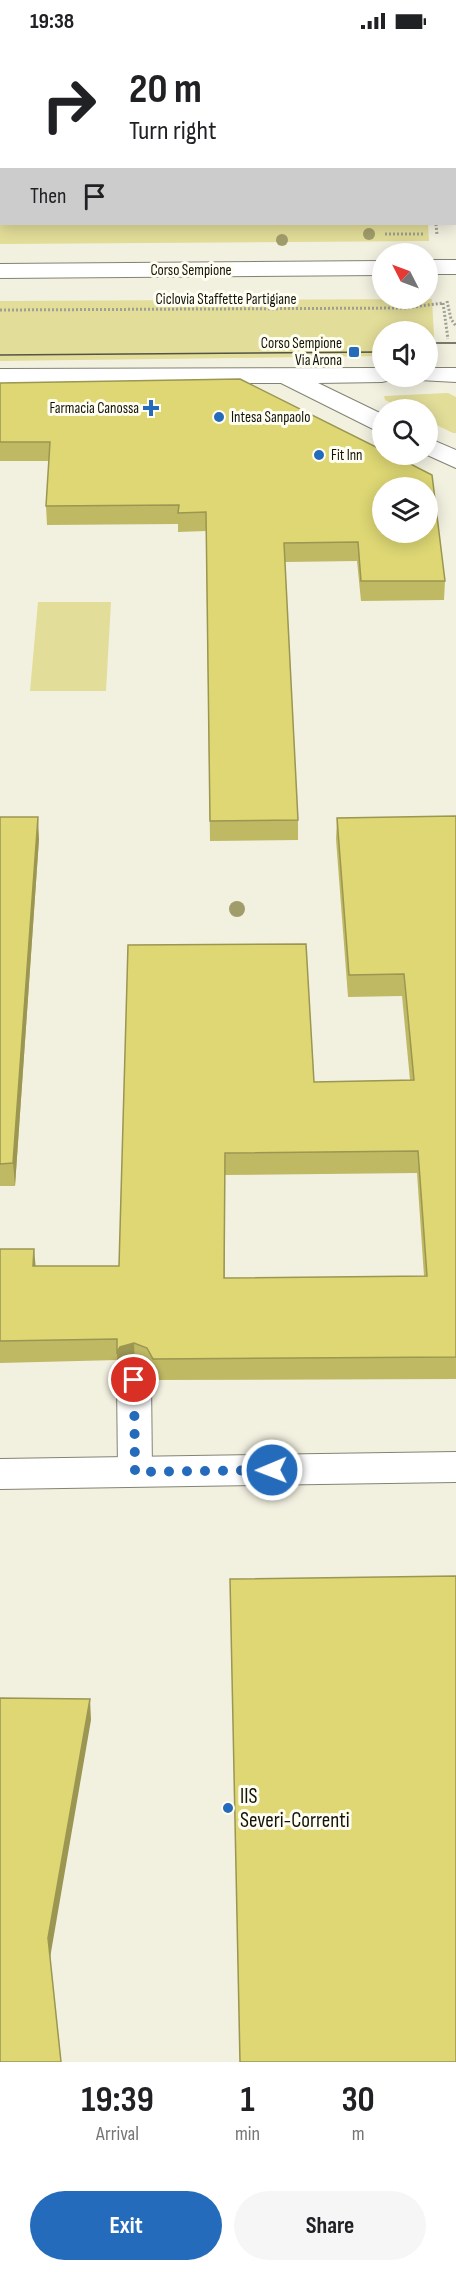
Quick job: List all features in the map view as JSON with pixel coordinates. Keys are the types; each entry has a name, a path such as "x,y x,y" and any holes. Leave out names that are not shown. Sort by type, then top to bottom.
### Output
{"street":[{"path":"438,267 456,267"},
{"name":"Corso Sempione","path":"0,271 372,268"},
{"path":"0,376 372,375"},
{"path":"438,375 456,375"},
{"path":"284,376 372,419"},
{"path":"438,451 456,460"},
{"path":"0,1474 456,1467"}],"lane":[{"path":"134,1380 135,1472"}],"path":[{"path":"390,234 438,234"},
{"path":"442,298 447,300 451,319 456,326"},
{"path":"447,303 448,339"},
{"name":"Ciclovia Staffette Partigiane","path":"0,310 406,308 447,303"}],"shaded area":[{"path":"0,225 428,225 429,241 0,244"},
{"path":"372,299 372,309 433,309 433,321 372,321 372,356 0,361 0,301"},
{"path":"448,393 456,397 456,433 438,426 438,399 385,399 384,396"},
{"path":"38,602 111,602 106,691 30,691"}],"building":[{"path":"240,379 372,445 372,465 412,465 432,475 432,477 372,477 372,543 438,543 438,524 445,581 361,581 358,542 284,543 298,820 210,821 206,512 178,513 179,505 46,506 50,442 0,442 0,383"},
{"path":"456,816 456,1357 153,1359 147,1348 134,1343 120,1347 117,1352 117,1339 0,1341 0,1249 34,1249 33,1266 119,1266 128,945 306,944 314,1082 414,1080 404,974 349,975 337,818","holes":["418,1151 427,1276 224,1278 225,1153"]},
{"path":"0,817 38,817 13,1163 0,1164"},
{"path":"456,1576 456,2062 240,2062 230,1579"},
{"path":"0,1698 90,1699 48,1938 61,2062 0,2062"}],"tram line":[{"path":"438,343 456,343"},
{"path":"0,355 372,352"}],"place":[{"name":"Corso Sempione Via Arona","path":"354,352"},
{"name":"Farmacia Canossa","path":"151,408"},
{"name":"Intesa Sanpaolo","path":"219,417"},
{"name":"Fit Inn","path":"319,455"},
{"name":"IIS Severi-Correnti","path":"228,1808"}],"route":[{"path":"134,1380 135,1472 272,1470"}]}
